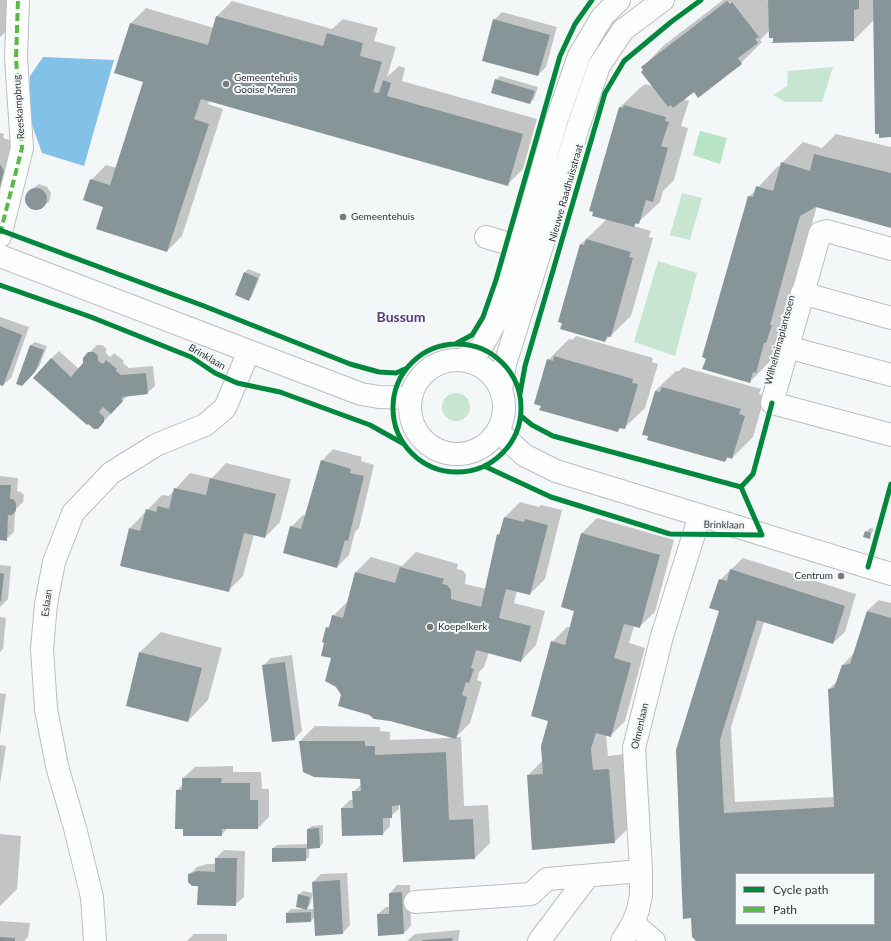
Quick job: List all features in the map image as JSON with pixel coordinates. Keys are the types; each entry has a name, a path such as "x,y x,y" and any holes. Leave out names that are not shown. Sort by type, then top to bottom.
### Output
{"street":[{"name":"Reeskampbrug","path":"0,236 22,148 16,58 18,0"},
{"path":"462,360 479,365 492,375 502,390 504,404 503,418 498,431 489,442 478,450 450,454 436,449 424,440 415,427 411,413 411,398 416,385 424,373 442,363 462,360 481,348 495,323 520,247 556,122 579,56 602,17 619,0"},
{"name":"Nieuwe Raadhuisstraat","path":"502,390 505,364 578,127 599,66 623,30 652,3"},
{"name":"Wilhelminaplantsoen","path":"891,249 827,231 820,232 772,403 891,435"},
{"path":"486,237 520,247 527,254 531,264 531,283"},
{"name":"Brinklaan","path":"0,256 361,394 379,397 411,398"},
{"path":"802,293 891,318"},
{"path":"787,347 891,375"},
{"name":"Eslaan","path":"95,941 92,897 75,828 57,766 46,709 42,649 46,604 54,562 73,513 111,473 156,445 205,425 225,408 249,351"},
{"name":"Brinklaan","path":"498,431 524,455 556,471 891,574"},
{"name":"Olmenlaan","path":"627,932 638,910 641,895 634,748 662,636 700,515"},
{"path":"415,902 531,894 547,879 641,870"},
{"path":"539,941 588,876"},
{"path":"627,932 654,941"}],"green space":[{"path":"833,67 822,102 786,102 773,95 787,86 788,71"},
{"path":"700,131 727,138 720,164 693,155"},
{"path":"682,193 702,198 690,240 670,235"},
{"path":"658,261 697,273 675,356 634,342"},
{"path":"456,393 462,394 466,397 469,401 469,413 466,417 462,420 456,421 450,420 446,417 443,413 442,407 443,401 446,397 450,394"}],"water":[{"path":"43,57 114,60 84,166 42,153 29,116 30,76"}],"building":[{"path":"768,0 859,0 859,9 854,10 854,41 770,43 773,42 773,38 769,38"},
{"path":"873,0 891,0 891,137 879,138 879,134 875,134"},
{"path":"727,1 730,4 732,2 759,37 755,39 758,43 738,58 742,64 698,98 694,92 673,108 671,105 668,107 641,72 643,70 641,67"},
{"path":"216,16 323,46 327,33 363,43 360,56 382,62 373,92 379,93 383,80 391,83 387,96 523,134 508,186 201,99 194,119 209,124 167,252 96,229 103,207 83,200 90,179 110,185 143,82 114,73 130,23 208,45"},
{"path":"493,19 550,35 538,76 482,61"},
{"path":"495,79 535,91 530,104 491,93"},
{"path":"624,105 666,117 665,121 669,122 661,146 668,148 653,202 646,200 639,224 635,223 634,227 592,216 593,212 589,211 619,107 623,108"},
{"path":"814,154 891,173 891,228 816,207 800,216 770,325 772,325 766,343 764,343 756,373 753,372 750,383 702,369 706,359 702,357 748,196 753,197 756,186 773,191 781,162 810,171"},
{"path":"0,164 8,178 0,196"},
{"path":"36,188 44,191 47,199 44,207 36,210 28,207 25,199 28,191"},
{"path":"586,239 631,252 629,257 633,258 611,337 607,336 605,342 560,329 562,323 558,322 580,244 584,245"},
{"path":"244,272 258,278 249,301 235,295"},
{"path":"0,326 22,335 3,386 0,385"},
{"path":"30,345 44,350 35,372 22,386 16,384"},
{"path":"88,352 94,352 98,356 98,361 103,364 106,360 117,369 116,371 121,375 146,373 148,394 123,397 121,399 123,401 111,414 103,407 99,412 104,417 104,422 98,429 94,429 88,424 87,425 33,378 51,358 71,377 83,363 83,358"},
{"path":"554,356 633,379 632,383 638,384 625,429 619,428 618,432 539,410 541,406 534,404 547,359 553,361"},
{"path":"662,387 741,409 739,414 745,416 732,459 727,457 725,462 647,440 648,436 642,435 655,391 660,392"},
{"path":"321,460 351,469 350,473 364,476 348,541 345,540 337,568 283,553 290,526 301,529"},
{"path":"210,478 276,494 265,538 244,533 229,592 120,566 129,528 140,531 146,509 156,512 158,506 169,509 174,488 206,495"},
{"path":"0,485 11,485 10,499 13,499 16,503 16,511 12,515 8,515 7,541 0,540"},
{"name":"Koepelkerk","path":"504,517 524,522 525,519 548,525 530,595 506,589 499,618 531,626 521,662 476,650 471,668 474,669 469,683 466,682 462,695 467,697 456,739 390,721 374,719 369,715 338,706 341,695 336,687 325,681 331,658 321,656 324,643 322,642 326,627 329,628 332,615 343,618 355,572 395,583 400,567 444,579 442,584 447,585 451,590 451,599 481,607 497,534 499,535"},
{"path":"865,531 871,533 870,539 863,537"},
{"path":"581,533 660,555 640,628 624,624 614,658 631,663 611,737 596,733 591,749 593,770 609,769 615,843 532,850 527,775 543,774 541,746 548,721 531,716 551,641 565,645 574,611 561,607"},
{"path":"730,569 845,606 833,644 757,620 720,740 724,813 834,807 828,689 834,688 842,665 850,664 867,611 891,618 891,941 696,941 692,937 691,918 683,919 676,750 719,611 709,608 719,579 727,581"},
{"path":"0,573 4,574 1,601 0,601"},
{"path":"139,652 202,668 188,722 126,706"},
{"path":"285,662 295,740 272,742 262,665"},
{"path":"299,741 365,741 365,746 375,746 375,755 446,752 449,820 473,819 475,859 403,862 400,805 392,806 392,818 383,818 383,835 342,836 341,808 353,808 352,791 361,791 360,779 314,777 303,772"},
{"path":"182,778 222,778 221,783 250,783 250,800 258,800 258,829 222,829 222,836 183,836 183,829 175,829 176,790 182,790"},
{"path":"319,828 320,848 307,849 307,829"},
{"path":"272,848 306,848 306,861 272,862"},
{"path":"215,858 237,858 236,906 197,905 198,886 192,886 188,882 188,874 198,871 215,872"},
{"path":"340,880 343,934 315,936 312,882"},
{"path":"402,892 404,934 378,936 377,914 389,914 389,893"},
{"path":"298,894 310,897 307,910 296,907"},
{"path":"311,912 311,922 286,923 286,913"},
{"path":"0,937 15,938 15,941 0,941"},
{"path":"453,938 452,941 422,941 422,940"}],"marked path":[{"path":"0,234 22,148 16,58 18,0"}],"cycle path":[{"path":"457,343 472,335 483,317 496,280 560,56 575,24 592,0"},
{"path":"520,394 525,366 605,93 624,61 671,22 701,0"},
{"path":"0,230 204,306 350,364 379,372 396,373 405,369"},
{"path":"0,285 91,317 191,357 215,373 237,383 280,392 370,425 404,444"},
{"path":"451,344 463,344 476,347 493,355 506,367 518,389 521,408 520,420 516,432 510,444 498,457 476,469 463,472 451,472 438,469 421,461 408,449 396,427 393,414 393,402 396,389 404,372 416,359 438,347 451,344"},
{"path":"741,487 753,474 772,403"},
{"path":"484,466 551,497 670,534 762,535 741,487 553,436 532,425 521,416"},
{"path":"868,567 891,484"}],"place":[{"name":"Gemeentehuis Gooise Meren","path":"226,84"},
{"name":"Gemeentehuis","path":"343,217"},
{"name":"Centrum","path":"841,576"},
{"name":"Koepelkerk","path":"430,627"}],"district":[{"name":"Bussum","path":"401,317"}]}
